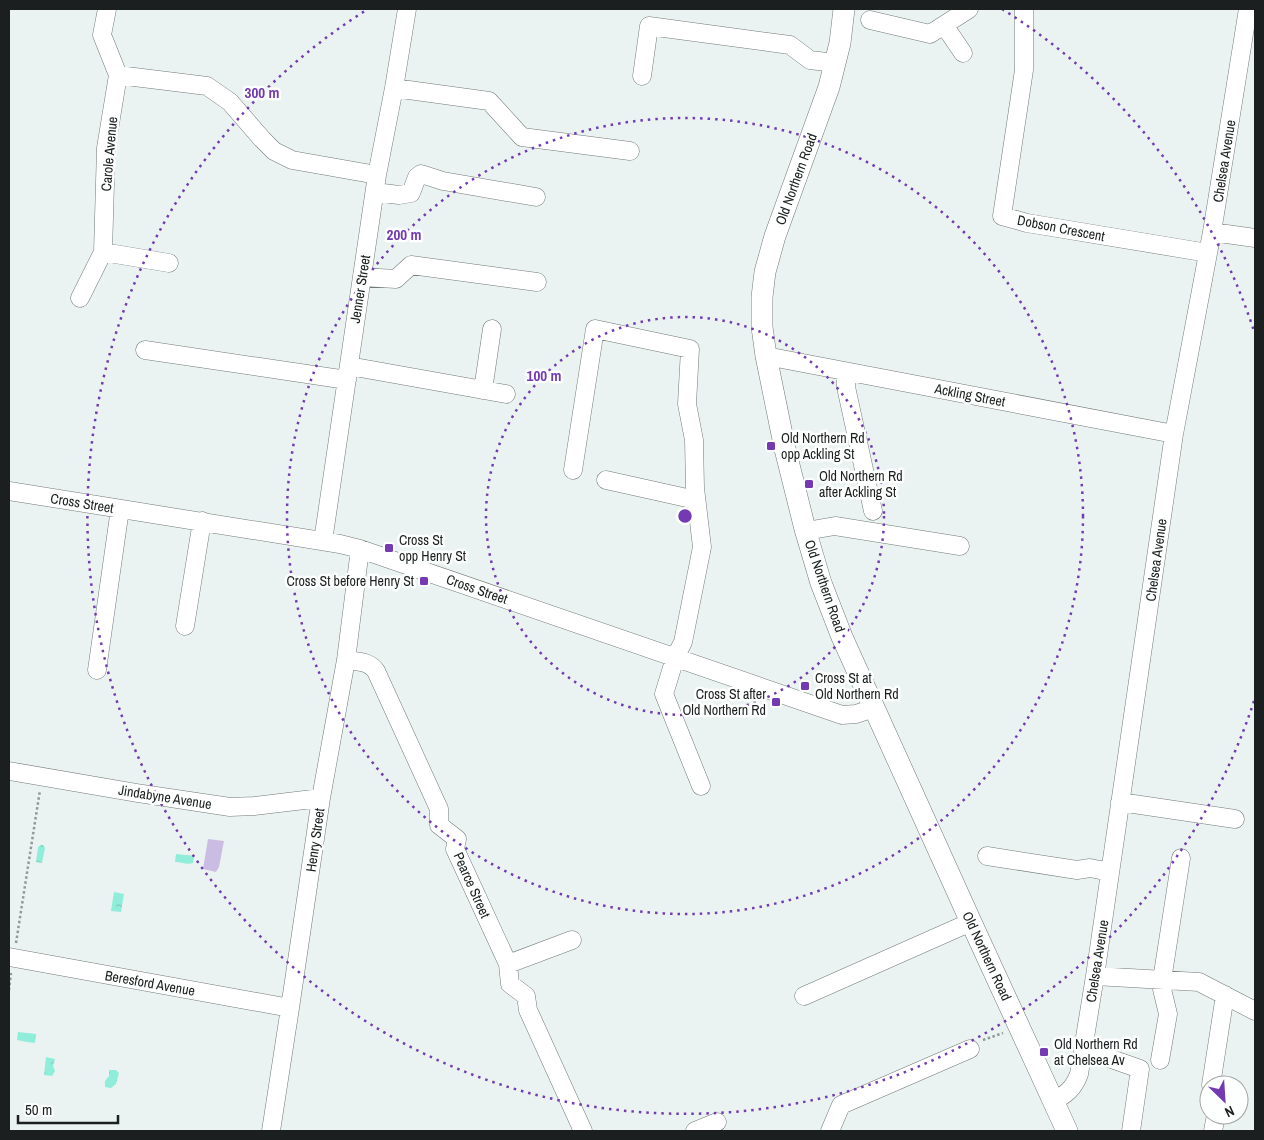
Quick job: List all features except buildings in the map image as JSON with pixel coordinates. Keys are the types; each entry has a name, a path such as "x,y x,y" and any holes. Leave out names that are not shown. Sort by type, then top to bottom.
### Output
{"main road":[{"name":"Old Northern Road","path":"844,9 840,42 829,87 774,236 765,272 762,297 762,326 766,356 785,449 806,531 821,583 842,638 1067,1131"}],"street":[{"path":"107,9 102,35 118,75 207,86 230,102 262,140 274,151 292,160 376,183 399,195 411,193 417,177 421,174 442,181 536,197"},
{"name":"Jenner Street","path":"323,541 376,183 407,9"},
{"path":"870,20 930,34 969,9"},
{"name":"Dobson Crescent","path":"1024,9 1024,70 1002,216 1027,223 1208,253"},
{"name":"Chelsea Avenue","path":"1053,1101 1066,1094 1076,1082 1079,1074 1174,434 1212,232 1248,9"},
{"path":"944,25 963,53"},
{"path":"642,76 649,26 790,45 810,60 835,63"},
{"name":"Carole Avenue","path":"80,298 103,252 106,148 118,75"},
{"path":"394,88 489,101 522,137 630,151"},
{"path":"1212,232 1255,238"},
{"path":"103,252 169,263"},
{"path":"362,278 396,279 411,265 537,282"},
{"path":"483,390 492,329"},
{"path":"573,470 595,329 690,349 687,404 694,440 695,488 702,547 683,642 675,658 664,694 701,786"},
{"path":"145,350 348,373 506,394"},
{"name":"Ackling Street","path":"766,356 1174,434"},
{"path":"846,372 846,387 872,511"},
{"path":"606,480 696,500"},
{"name":"Cross Street","path":"9,491 323,541 360,549 842,715 856,714 874,708"},
{"path":"96,670 120,509"},
{"path":"185,626 202,522"},
{"path":"806,531 835,526 960,546"},
{"name":"Henry Street","path":"271,1131 322,798 346,660 360,549"},
{"name":"Pearce Street","path":"346,660 372,665 376,672 439,810 439,825 457,839 455,849 508,964 510,984 526,996 528,1010 583,1131"},
{"name":"Jindabyne Avenue","path":"9,771 230,807 322,798"},
{"path":"1120,802 1235,818"},
{"path":"987,856 1077,870 1090,868 1110,872"},
{"path":"1160,1060 1168,1014 1162,989 1162,980 1181,858"},
{"path":"804,996 971,922"},
{"path":"508,964 572,940"},
{"name":"Beresford Avenue","path":"11,958 290,1008"},
{"path":"1095,976 1199,982 1255,1011"},
{"path":"1214,1075 1226,995"},
{"path":"1083,1048 1140,1069 1131,1131"},
{"path":"830,1131 841,1105 970,1049"},
{"path":"695,1131 717,1122"}],"path":[{"path":"9,990 11,958 43,777"},
{"path":"970,1049 978,1042 1003,1033"}],"shaded area":[{"path":"208,839 224,841 219,867 216,872 203,869"}],"water":[{"path":"41,845 45,848 42,863 36,862 38,847"},
{"path":"176,854 194,856 193,863 175,862"},
{"path":"114,892 124,894 121,912 111,911"},
{"path":"18,1032 36,1034 35,1043 17,1040"},
{"path":"46,1057 55,1059 53,1066 55,1071 52,1076 44,1075"},
{"path":"109,1070 116,1070 119,1073 116,1084 111,1088 105,1087"}],"place":[{"name":"Old Northern Rd opp Ackling St","path":"771,446"},
{"name":"Old Northern Rd after Ackling St","path":"809,484"},
{"name":"Cross St opp Henry St","path":"389,548"},
{"name":"Cross St before Henry St","path":"424,581"},
{"name":"Cross St at Old Northern Rd","path":"805,686"},
{"name":"Cross St after Old Northern Rd","path":"776,702"},
{"name":"Old Northern Rd at Chelsea Av","path":"1044,1052"}]}
